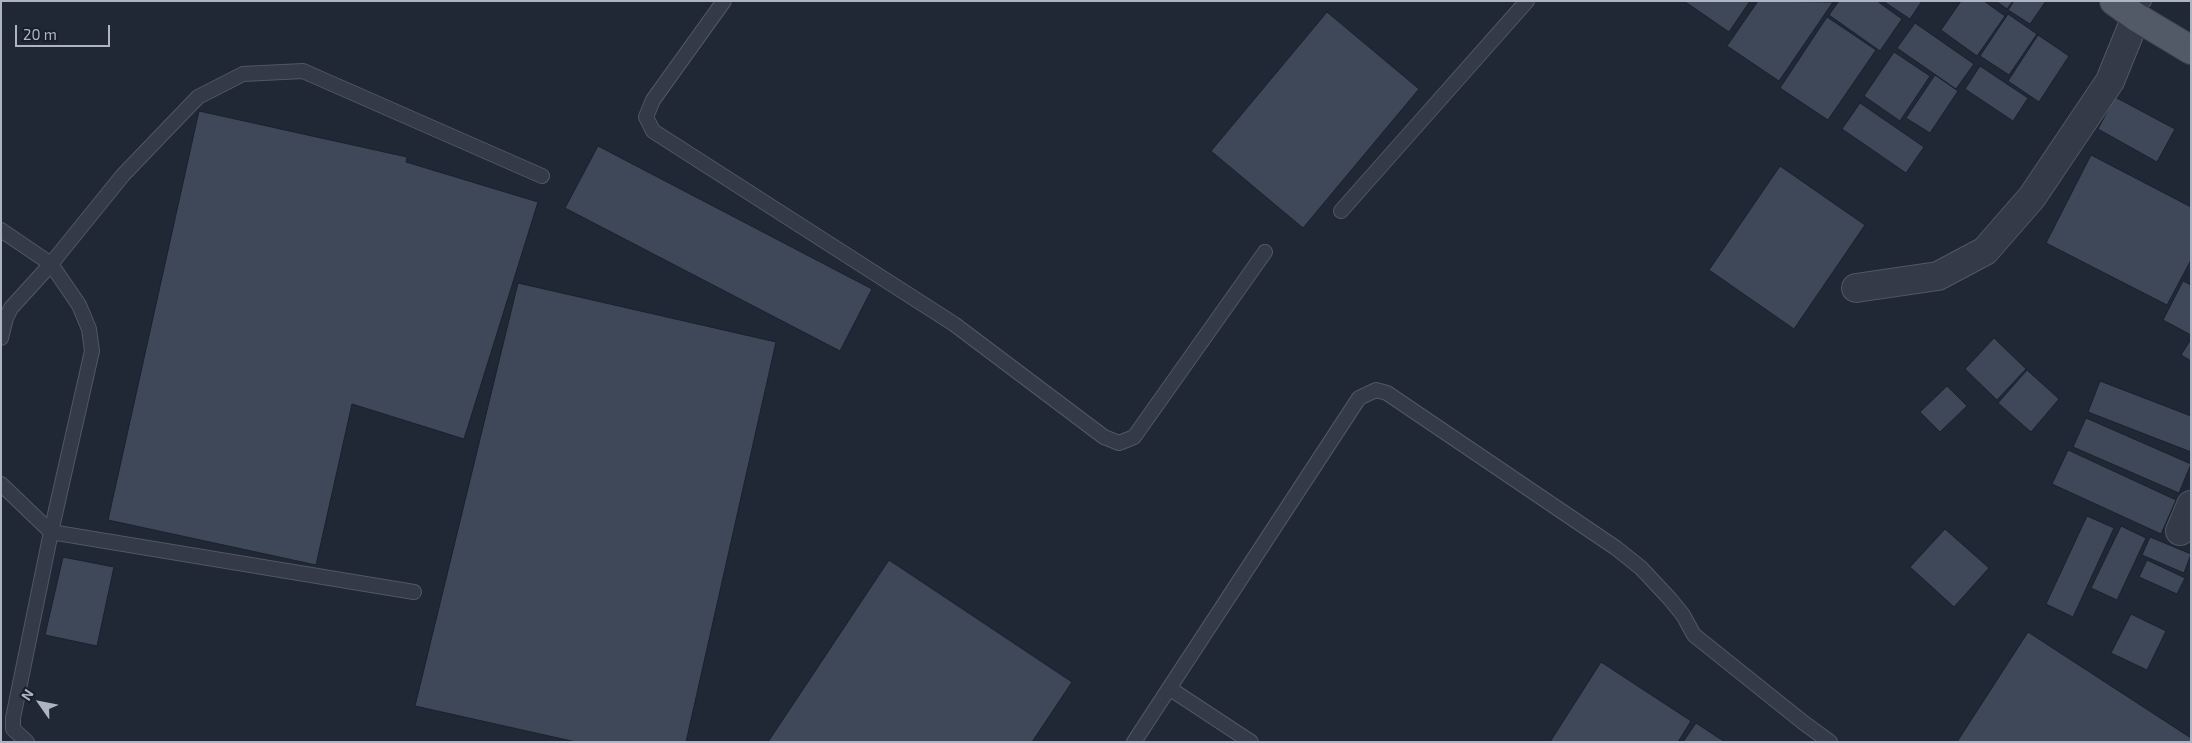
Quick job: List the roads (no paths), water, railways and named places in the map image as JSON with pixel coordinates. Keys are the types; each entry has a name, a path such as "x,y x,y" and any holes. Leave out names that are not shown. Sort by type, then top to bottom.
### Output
{"main road":[{"path":"2129,7 2191,50"}],"street":[{"path":"1856,288 1938,276 1985,250 2032,198 2110,81 2129,7"},
{"path":"2180,532 2191,506"}],"lane":[{"path":"724,1 653,100 646,117 653,131 954,324 1104,437 1119,443 1134,437 1265,252"},
{"path":"1341,211 1528,1"},
{"path":"1,338 6,318 11,308 51,264 123,175 198,96 243,74 303,72 542,176"},
{"path":"1,230 51,264 79,304 89,329 92,351 51,532 12,718 13,729 27,742"},
{"path":"1134,742 1359,398 1376,390 1387,393 1616,548 1641,568 1670,599 1694,635 1804,724 1830,742"},
{"path":"1,484 51,532 414,592"},
{"path":"1169,688 1251,742"}]}
